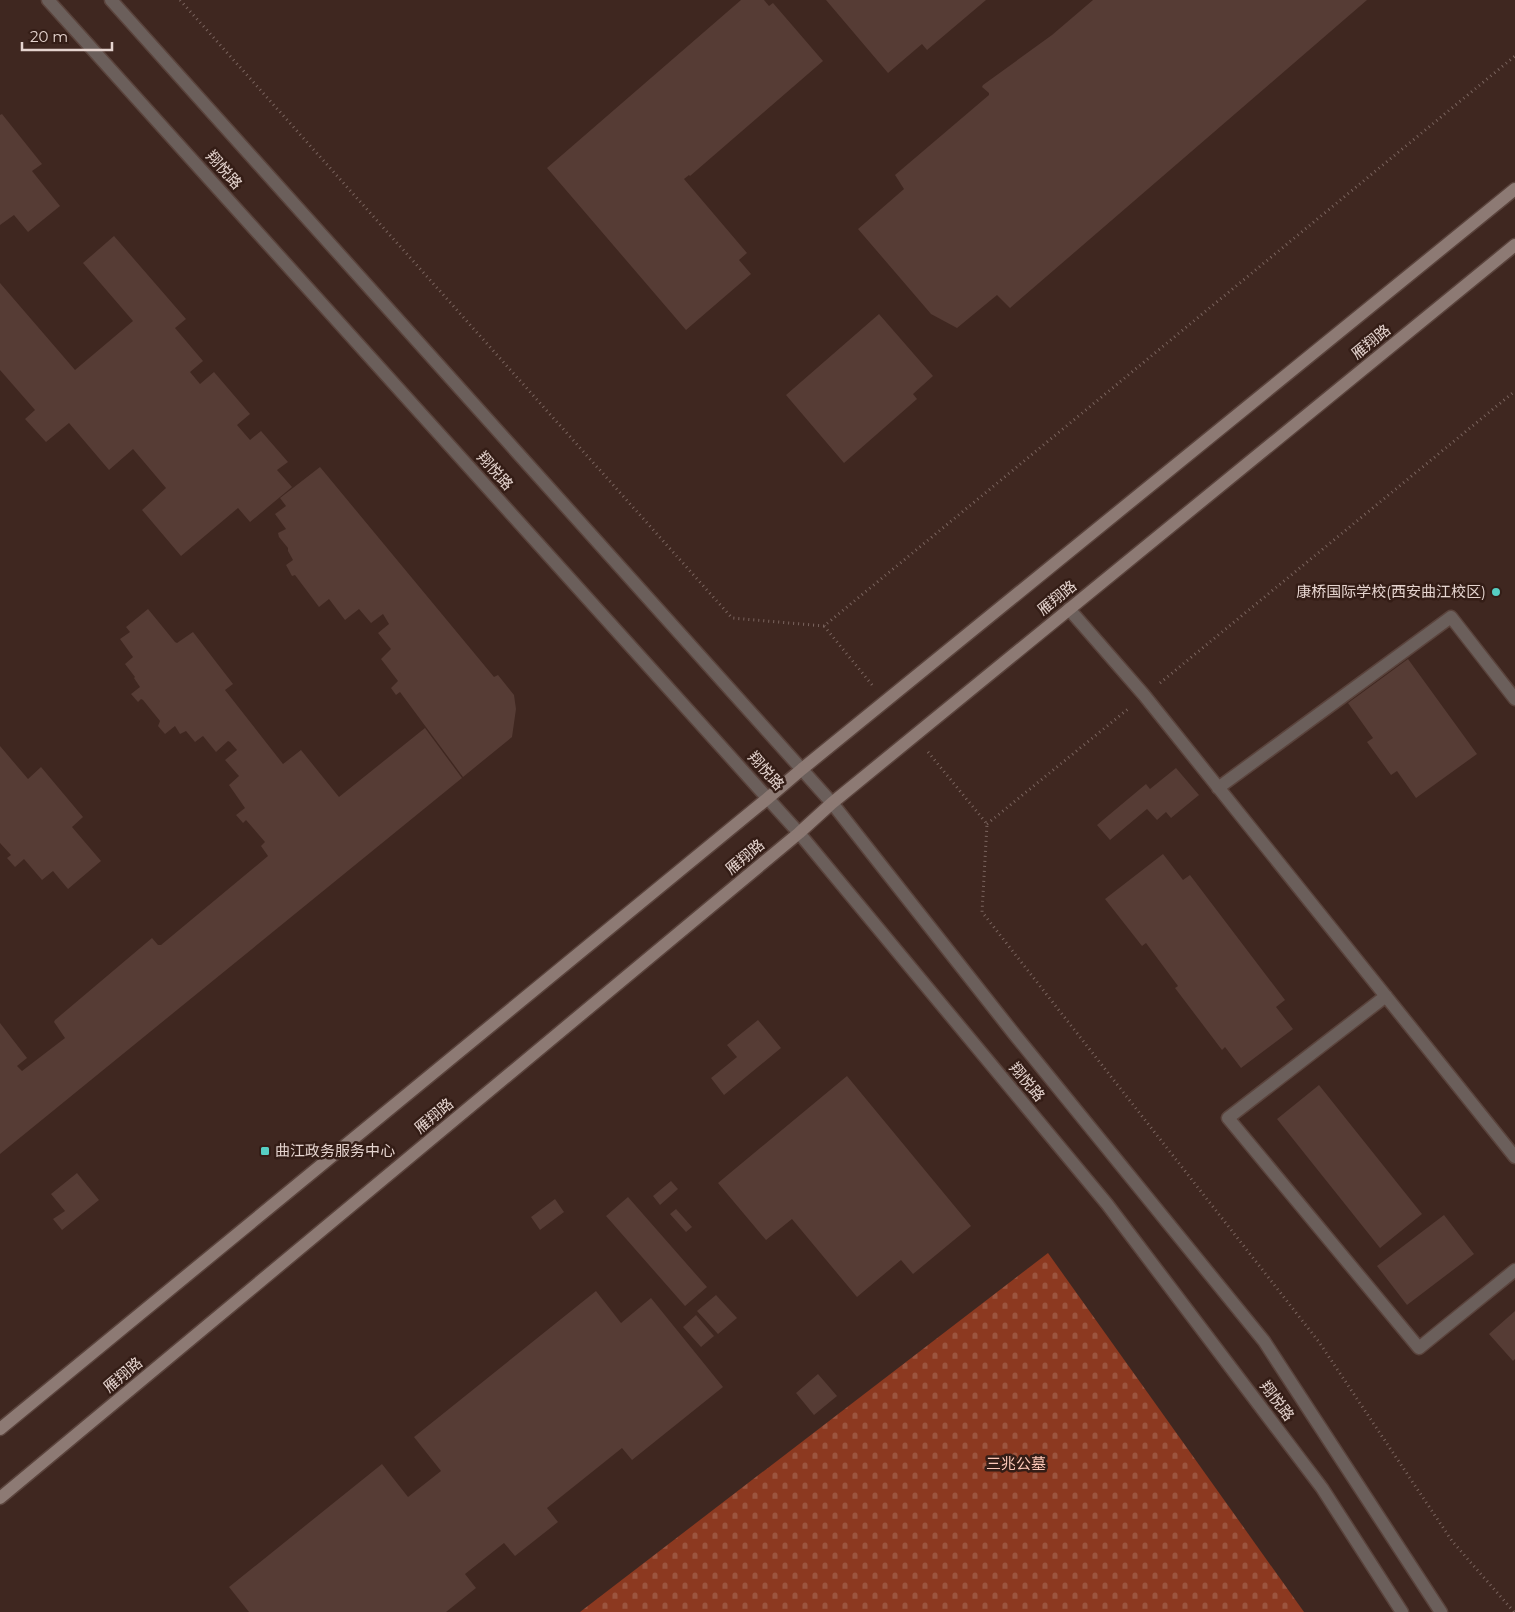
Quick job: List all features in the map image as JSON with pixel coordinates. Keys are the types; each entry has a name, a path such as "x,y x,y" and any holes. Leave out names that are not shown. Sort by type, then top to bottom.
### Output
{"main road":[{"name":"雁翔路","path":"0,1429 802,769 1515,189"},
{"name":"雁翔路","path":"0,1498 799,833 832,802 1515,245"}],"street":[{"name":"翔悦路","path":"48,0 799,833 1107,1204 1322,1488 1402,1612"},
{"name":"翔悦路","path":"111,0 832,802 1015,1035 1264,1341 1442,1612"},
{"path":"1070,609 1144,695 1515,1157"},
{"path":"1218,788 1451,617 1515,699"},
{"path":"1386,996 1228,1118 1419,1348 1515,1270"}],"path":[{"path":"180,0 732,618 824,626 1515,56"},
{"path":"1514,1612 1452,1541 1319,1342 982,912 987,824 1515,391"}],"green space":[{"name":"三兆公墓","path":"1048,1253 1304,1612 580,1612"}],"building":[{"path":"741,0 764,0 769,6 773,3 823,61 690,176 684,179 747,253 739,260 751,274 686,330 547,168"},
{"path":"826,0 986,0 927,50 922,44 888,73"},
{"path":"1093,0 1367,0 1010,308 997,295 957,328 931,314 858,229 904,189 895,175 989,95 982,87 983,85 1052,35"},
{"path":"2,114 42,164 32,171 60,206 28,232 14,215 0,225 0,115"},
{"path":"114,236 186,319 175,328 203,361 190,372 200,384 214,372 250,414 237,425 250,440 261,431 288,462 277,470 292,487 250,522 238,508 181,556 142,510 166,488 133,449 109,470 69,423 46,442 25,419 35,410 0,370 0,283 75,370 133,321 83,263"},
{"path":"879,314 933,376 913,394 917,399 844,463 786,395"},
{"path":"320,467 494,677 498,675 514,695 516,709 512,737 463,777 400,692 396,695 391,688 398,681 381,659 391,649 378,633 389,624 383,614 371,623 359,609 345,620 329,599 319,607 295,575 292,576 286,565 293,560 278,533 286,529 275,514 286,506 280,498"},
{"path":"148,609 175,642 177,643 193,632 233,684 225,690 283,764 301,750 339,797 425,728 462,778 0,1154 0,1023 27,1058 17,1066 22,1071 65,1038 54,1022 55,1020 152,938 158,945 161,945 268,856 261,846 265,842 246,820 243,823 236,815 245,808 229,785 239,776 225,760 237,750 228,741 216,752 203,736 195,742 186,731 180,734 175,726 165,734 158,726 160,721 143,700 141,699 138,702 131,694 140,687 125,664 133,657 120,639 130,632 126,627"},
{"path":"1408,659 1477,754 1416,798 1397,771 1391,775 1367,742 1373,738 1348,703"},
{"path":"0,746 28,779 41,767 83,817 72,827 101,861 68,889 53,871 42,880 24,859 15,867 7,858 11,855 0,843"},
{"path":"1176,768 1199,795 1171,818 1166,812 1157,820 1147,809 1110,840 1097,825 1146,784 1150,789"},
{"path":"1163,854 1183,880 1190,875 1285,1000 1276,1007 1293,1029 1241,1068 1225,1047 1222,1050 1175,988 1178,986 1146,943 1142,946 1105,899"},
{"path":"758,1020 781,1048 724,1095 711,1078 737,1057 727,1045"},
{"path":"847,1076 971,1226 913,1274 901,1260 857,1297 792,1219 766,1240 718,1183"},
{"path":"1319,1085 1422,1214 1380,1248 1277,1119"},
{"path":"77,1173 99,1200 62,1230 53,1219 65,1211 51,1194"},
{"path":"671,1181 678,1189 660,1205 653,1196"},
{"path":"628,1197 707,1287 685,1306 606,1216"},
{"path":"555,1199 564,1212 540,1230 531,1217"},
{"path":"676,1209 692,1227 686,1232 670,1214"},
{"path":"1444,1215 1474,1254 1407,1305 1377,1266"},
{"path":"596,1291 621,1323 651,1298 723,1387 632,1460 622,1448 547,1508 558,1522 515,1556 504,1543 465,1574 476,1588 446,1612 249,1612 229,1587 382,1464 408,1497 441,1471 414,1437"},
{"path":"716,1295 737,1318 718,1334 697,1311"},
{"path":"1515,1311 1515,1359 1513,1361 1489,1334"},
{"path":"696,1315 714,1336 701,1347 683,1327"},
{"path":"818,1374 837,1396 814,1415 796,1393"}],"place":[{"name":"康桥国际学校(西安曲江校区)","path":"1496,592"},
{"name":"曲江政务服务中心","path":"265,1151"}]}
